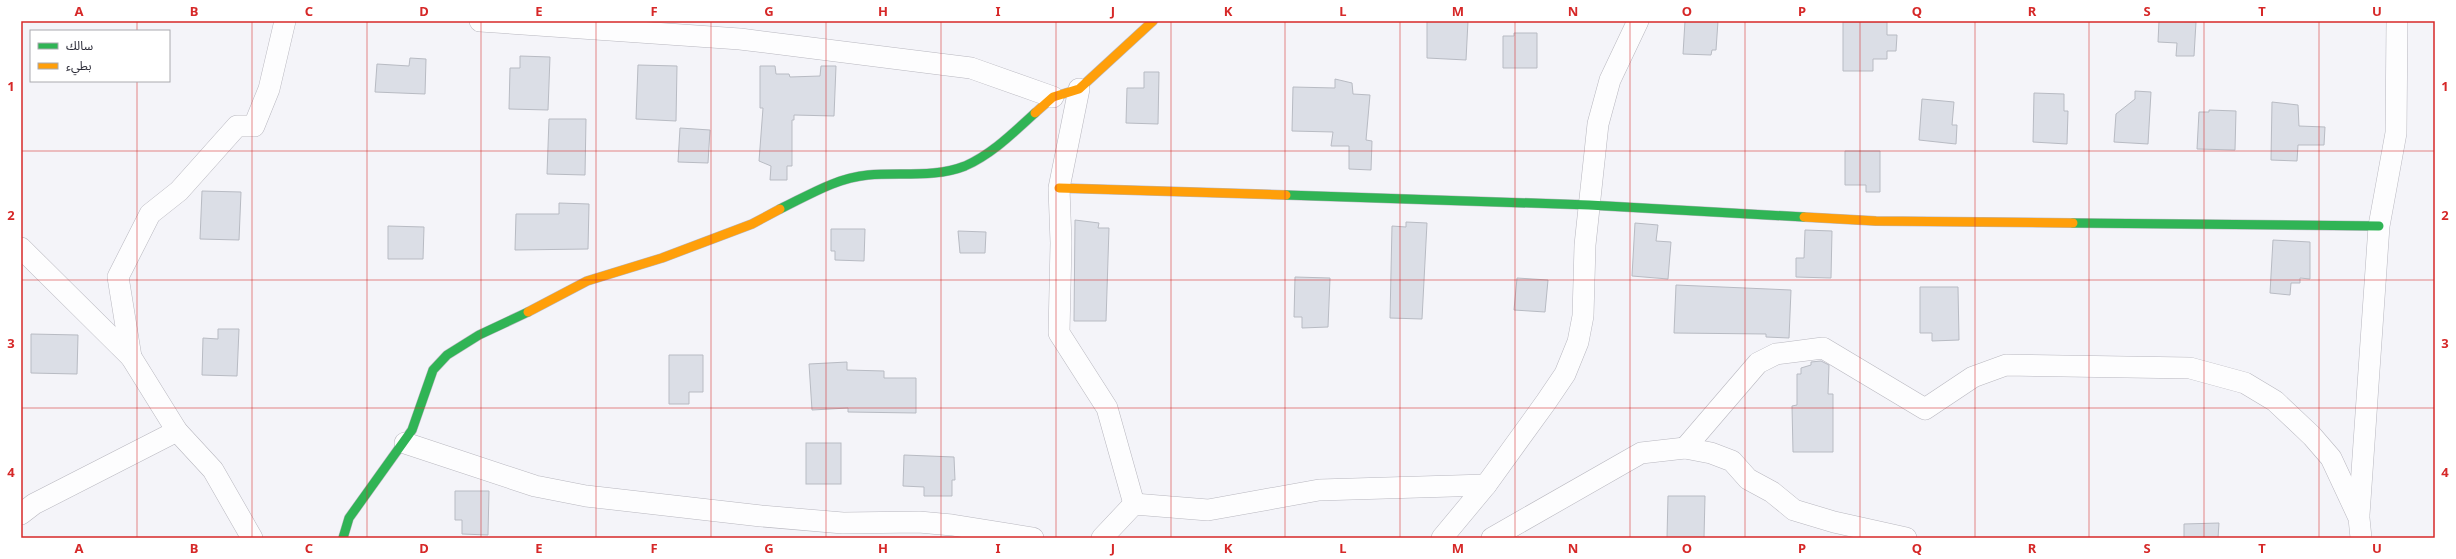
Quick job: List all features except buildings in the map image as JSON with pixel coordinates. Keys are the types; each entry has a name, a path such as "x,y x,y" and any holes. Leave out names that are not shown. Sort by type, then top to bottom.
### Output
{"street":[{"path":"131,357 118,277 150,214 179,191 237,126 254,126 269,89 285,21"},
{"path":"480,21 740,39 971,68 1053,97"},
{"path":"344,538 349,518 405,443 412,430 433,370 447,355 479,335 531,311 587,281 662,258 752,224 834,182 867,175 936,172 964,166 999,146 1053,97 1079,88 1154,21"},
{"path":"1442,538 1486,484 1565,374 1578,342 1585,292 1589,205 1598,124 1608,88 1638,21"},
{"path":"2361,538 2359,518 2379,226 2396,133 2397,21"},
{"path":"1079,88 1059,188 1061,243 1059,333 1107,408 1134,504"},
{"path":"1059,188 1589,205 1876,221 2379,226"},
{"path":"21,248 131,357 177,431 213,470 252,538"},
{"path":"1685,448 1758,363 1776,354 1823,348 1925,409 1973,377 2006,365 2190,368 2245,383 2276,401 2312,436 2331,458 2359,518"},
{"path":"21,514 34,504 177,431"},
{"path":"405,443 535,486 586,496 761,516 836,531 919,522 1033,538"},
{"path":"1496,536 1641,453 1685,448 1711,453 1732,461 1748,479 1772,492 1794,510 1834,522 1906,538"},
{"path":"1134,504 1208,510 1319,490 1486,484"},
{"path":"1102,538 1134,504"}],"traffic: fast":[{"path":"780,209 834,183 856,177 880,174 942,172 965,166 993,149 1035,113"},
{"path":"1286,195 1589,205 1804,217"},
{"path":"2073,223 2379,226"},
{"path":"343,538 349,518 412,430 433,370 447,355 479,335 528,312"}],"traffic: slow":[{"path":"1035,113 1053,97 1079,89 1153,21"},
{"path":"1059,188 1286,195"},
{"path":"528,312 587,281 662,258 752,224 780,209"},
{"path":"1804,217 1876,221 2073,223"}]}
